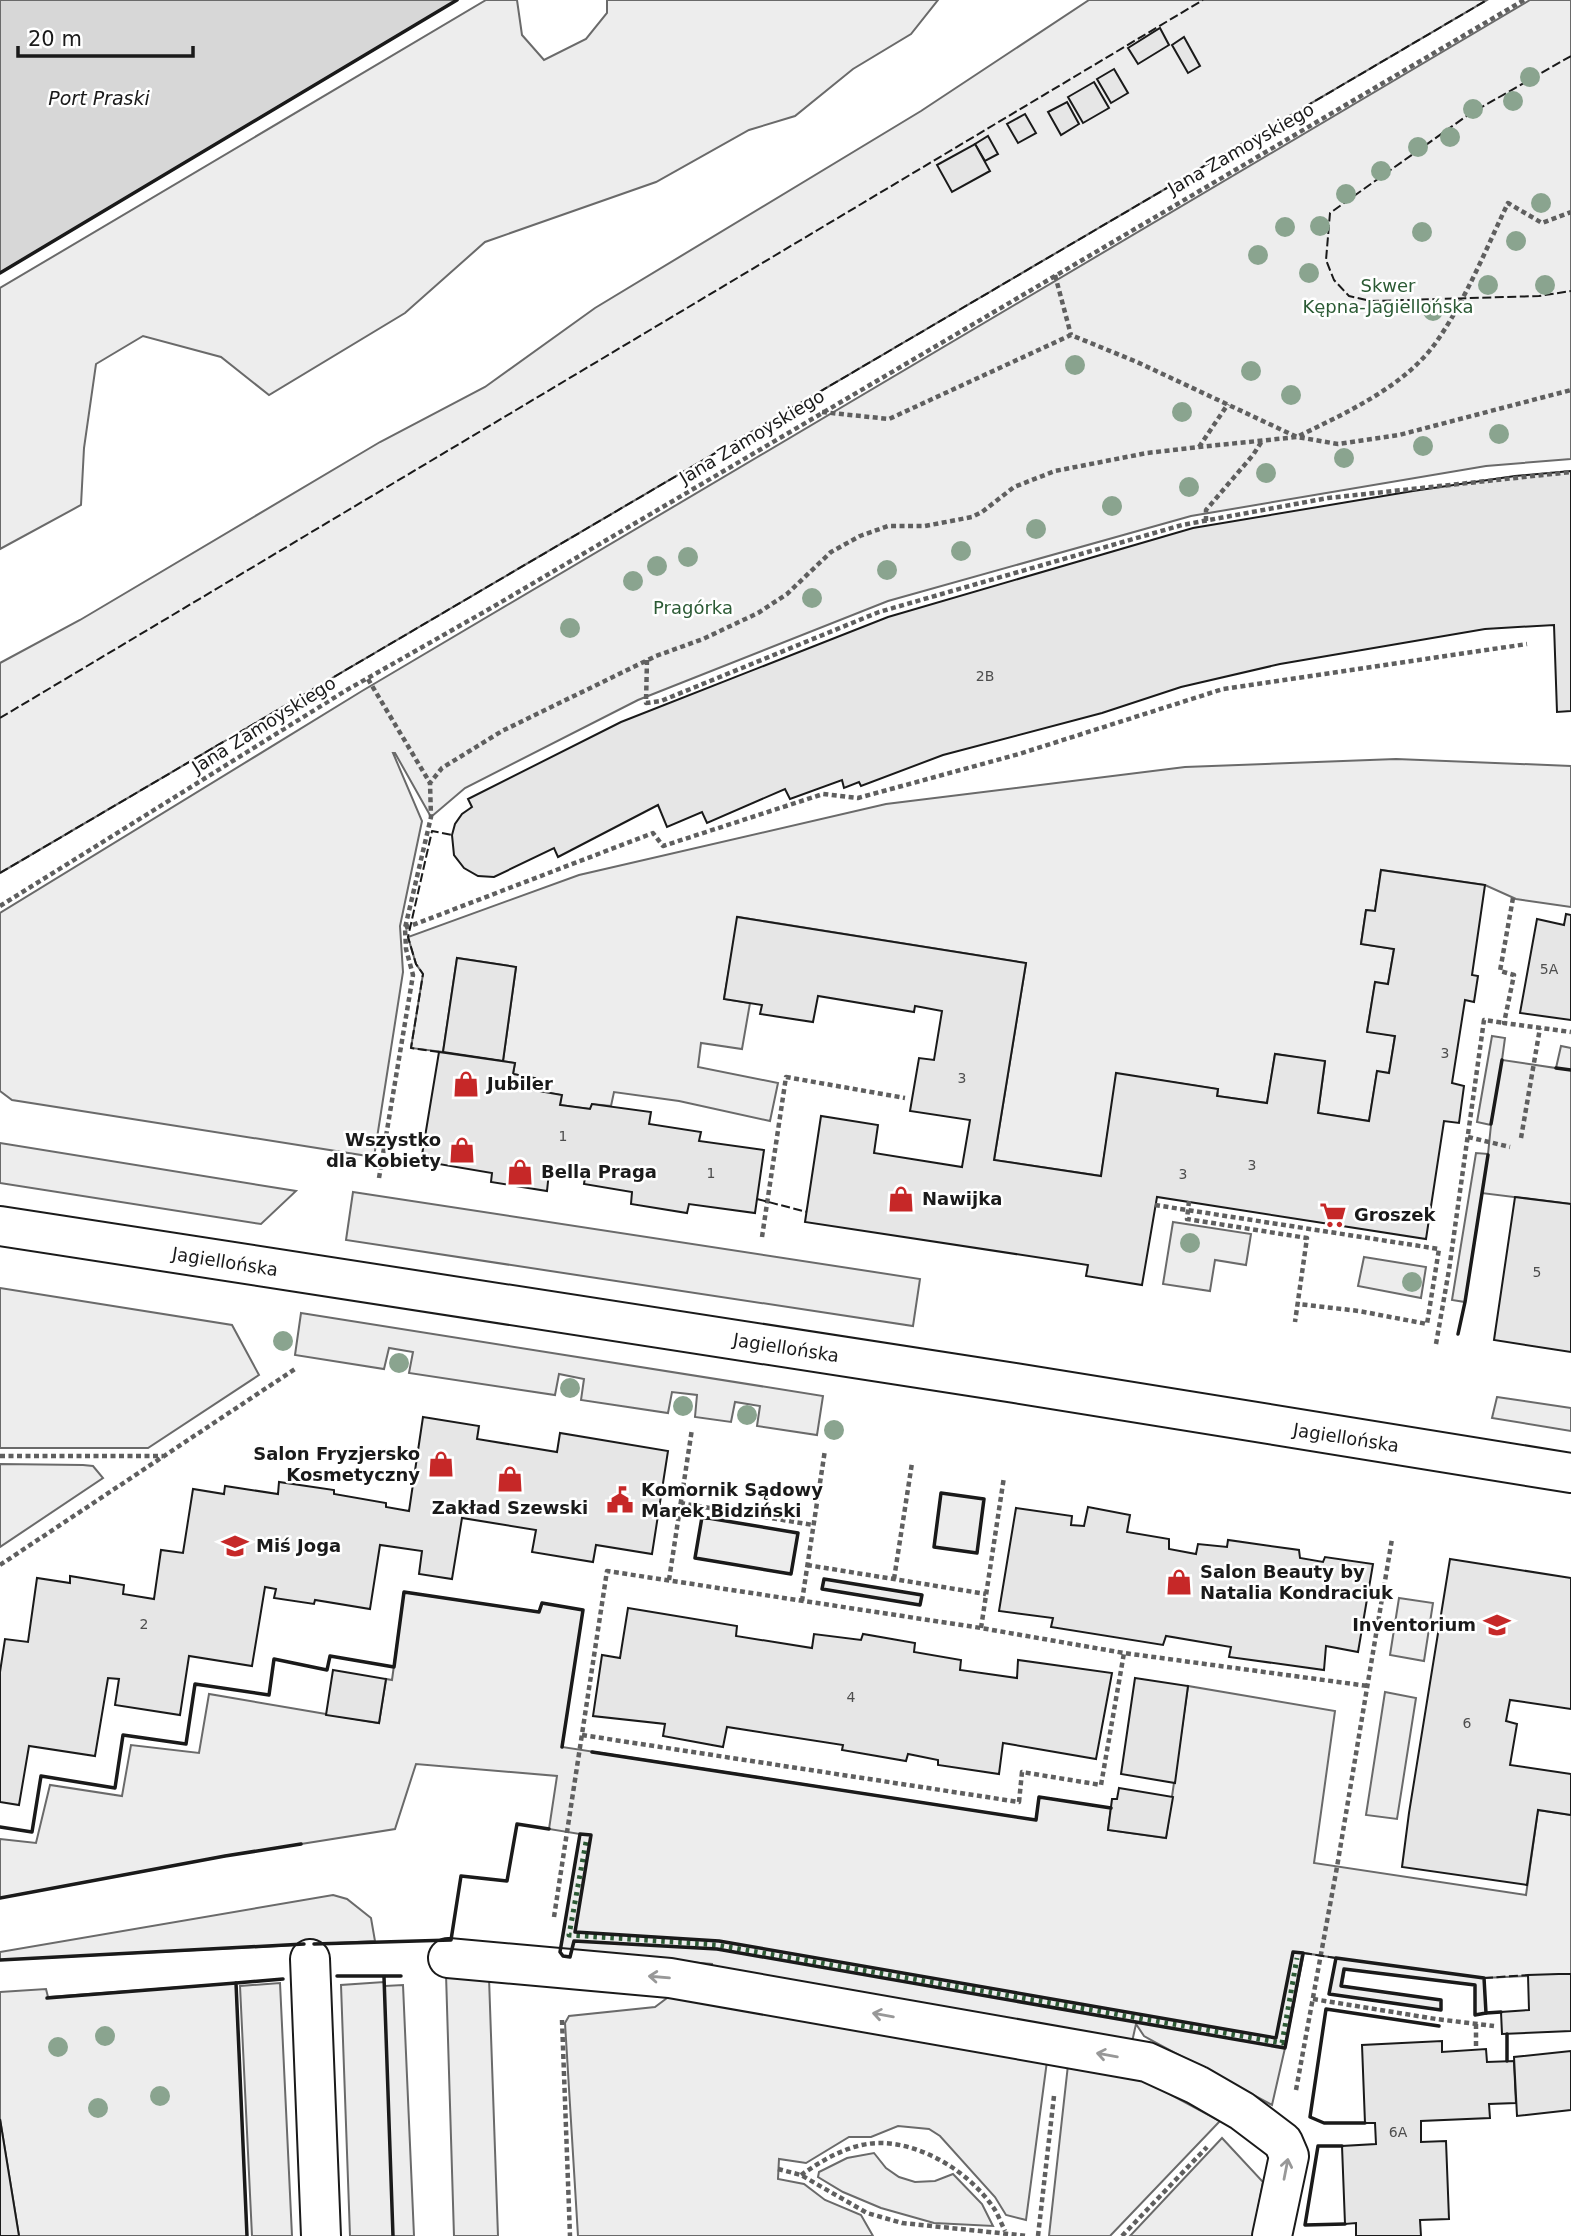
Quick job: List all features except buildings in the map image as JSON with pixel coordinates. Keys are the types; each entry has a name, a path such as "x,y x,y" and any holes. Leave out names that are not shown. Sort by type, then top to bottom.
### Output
{"street":[{"name":"Jagiellońska","path":"0,1227 967,1376 1571,1473"},
{"path":"448,1958 670,1978 1147,2062 1197,2085 1242,2111 1283,2142 1289,2156 1272,2236"},
{"path":"310,1959 321,2236"}],"path":[{"name":"Jana Zamoyskiego","path":"0,906 368,678 1524,0"},
{"path":"430,783 442,768 502,732 647,660 703,639 758,613 787,594 831,552 860,536 888,526 925,526 972,517 1014,487 1055,471 1147,453 1297,437 1349,412 1387,389 1436,343 1462,298 1508,203 1542,223 1571,212"},
{"path":"1055,275 1071,335"},
{"path":"822,412 889,419 1071,335 1137,362 1297,437 1338,444 1399,435 1571,390"},
{"path":"1199,447 1228,404"},
{"path":"1206,521 1206,510 1262,441"},
{"path":"647,660 646,703 661,701 879,612 1182,526 1328,498 1571,472"},
{"path":"405,928 653,833 663,846 822,794 858,798 1018,754 1223,689 1527,644"},
{"path":"368,678 430,783 431,817 405,928 406,949 413,975 379,1178"},
{"path":"1504,1023 1514,975 1500,971 1513,898"},
{"path":"1436,1344 1484,1020 1571,1032"},
{"path":"1521,1138 1540,1028"},
{"path":"762,1237 786,1077 905,1098"},
{"path":"1468,1137 1510,1147"},
{"path":"1189,1201 1187,1219 1307,1238 1295,1322"},
{"path":"1155,1205 1439,1249 1427,1324 1359,1311 1298,1304"},
{"path":"0,1565 295,1369"},
{"path":"669,1580 692,1429"},
{"path":"802,1601 825,1450"},
{"path":"0,1456 164,1456"},
{"path":"894,1579 912,1463"},
{"path":"981,1628 1004,1477"},
{"path":"680,1503 813,1525"},
{"path":"1283,2142 1292,2112 1322,1955 1392,1539"},
{"path":"807,1565 986,1594"},
{"path":"546,1967 607,1571 981,1628 1124,1653 1368,1686"},
{"path":"582,1735 1019,1802 1022,1772 1101,1785 1124,1653"},
{"path":"1313,1999 1494,2026"},
{"path":"562,2011 570,2236"},
{"path":"1476,2024 1476,2046"},
{"path":"1038,2236 1060,2047"},
{"path":"1122,2236 1242,2111"},
{"path":"801,2175 828,2157 853,2148 878,2143 901,2145 924,2152 970,2182 993,2207 1006,2232"},
{"path":"778,2169 801,2175 867,2213 902,2223 1028,2236"}],"shaded area":[{"path":"486,0 517,0 522,35 544,60 586,39 607,13 607,0 938,0 911,34 853,69 795,116 749,130 656,182 485,242 405,313 269,395 221,357 143,336 96,364 84,448 81,505 0,549 0,288"},
{"path":"1089,0 1487,0 0,873 0,663 80,620 380,442 485,387 595,308 921,111"},
{"name":"Skwer Kępna-Jagiellońska","path":"1530,0 1571,0 1571,459 1486,466 1191,516 888,601 638,700 465,788 431,817 393,753 422,821 400,926 403,972 374,1157 12,1100 0,1091 0,913 362,691"},
{"path":"1396,759 1571,766 1571,907 1516,899 1485,885 1381,870 1375,911 1366,910 1361,944 1394,949 1388,984 1375,983 1367,1031 1395,1036 1389,1073 1377,1072 1369,1121 1318,1113 1325,1062 1275,1054 1267,1103 1217,1096 1218,1089 1117,1074 1101,1176 994,1160 1026,963 738,917 724,999 750,1003 742,1049 701,1043 698,1067 778,1083 770,1121 679,1101 614,1092 611,1106 592,1104 590,1109 560,1105 561,1095 533,1090 534,1078 513,1074 515,1063 503,1061 516,967 457,958 443,1052 411,1048 423,974 416,964 408,937 579,875 886,804 1185,767"},
{"path":"1492,1036 1505,1038 1502,1060 1556,1068 1561,1046 1571,1048 1571,1204 1482,1193 1465,1302 1452,1300 1476,1153 1488,1154 1491,1125 1477,1122"},
{"path":"0,1143 296,1191 261,1224 0,1183"},
{"path":"353,1192 920,1279 913,1326 346,1240"},
{"path":"1173,1222 1251,1234 1246,1265 1215,1260 1210,1291 1163,1284"},
{"path":"1364,1257 1426,1267 1421,1298 1358,1286"},
{"path":"0,1288 232,1325 259,1375 148,1448 0,1448"},
{"path":"301,1313 823,1396 817,1435 757,1426 760,1406 735,1402 731,1422 695,1417 697,1395 672,1392 668,1413 581,1400 584,1379 559,1374 555,1395 409,1373 413,1352 389,1348 384,1369 295,1355"},
{"path":"1497,1397 1571,1408 1571,1431 1492,1418"},
{"path":"0,1464 93,1466 103,1478 0,1547"},
{"path":"941,1493 984,1499 977,1553 934,1547"},
{"path":"702,1517 798,1533 791,1574 695,1558"},
{"path":"824,1579 922,1595 920,1605 822,1589"},
{"path":"404,1592 539,1612 542,1603 583,1610 562,1747 1036,1820 1039,1797 1111,1808 1108,1830 1166,1838 1188,1686 1335,1711 1314,1863 1526,1895 1538,1810 1571,1815 1571,1974 1484,1978 1486,2013 1475,2015 1475,1985 1345,1969 1342,1986 1441,2000 1441,2010 1329,1994 1336,1958 1304,1953 1272,2105 1144,2036 1136,2024 1132,2042 713,1971 712,1964 560,1952 580,1834 549,1829 557,1776 416,1764 395,1829 225,1856 0,1898 0,1839 36,1843 50,1785 122,1796 131,1745 199,1753 209,1694 379,1723 386,1679 392,1680"},
{"path":"1399,1598 1433,1603 1424,1661 1390,1655"},
{"path":"1385,1692 1416,1698 1397,1819 1366,1815"},
{"path":"333,1895 347,1899 371,1918 375,1941 0,1960 0,1952"},
{"path":"446,1974 489,1978 498,2236 454,2236"},
{"path":"384,1982 385,1986 403,1985 414,2236 350,2236 341,1985"},
{"path":"236,1983 247,2236 19,2236 0,2119 0,1992 46,1989 48,1997"},
{"path":"280,1983 292,2236 252,2236 240,1986"},
{"path":"671,1995 1047,2061 1026,2220 1006,2215 995,2197 940,2136 929,2129 898,2126 871,2137 849,2137 806,2163 779,2159 778,2179 804,2184 825,2200 861,2215 873,2236 578,2236 565,2023 569,2016 655,2007"},
{"path":"1068,2065 1136,2076 1220,2121 1110,2236 1049,2236"},
{"path":"1222,2138 1263,2182 1253,2236 1130,2236"},
{"path":"874,2153 886,2168 899,2177 915,2182 935,2181 953,2174 982,2204 993,2226 934,2223 881,2208 843,2192 818,2177 819,2172 847,2158"}],"water":[{"name":"Port Praski","path":"0,0 457,0 0,273"}],"hedge":[{"path":"586,1842 569,1935 717,1945 1282,2043 1297,1958"}],"fence":[{"path":"0,718 1203,0"},
{"path":"0,873 1487,0"},
{"path":"1571,56 1468,115 1330,213 1326,260 1334,280 1349,296 1371,301 1539,296 1571,291"},
{"path":"439,1052 411,1048 423,974 416,964 408,937 432,831 452,835"},
{"path":"757,1199 807,1212"},
{"path":"1303,1953 1336,1958"},
{"path":"1484,1978 1528,1975"}],"wall":[{"path":"0,273 457,0"},
{"path":"1491,1124 1502,1060"},
{"path":"1556,1068 1571,1070"},
{"path":"1458,1334 1488,1155"},
{"path":"941,1493 984,1499 977,1553 934,1547 941,1493"},
{"path":"702,1517 798,1533 791,1574 695,1558 702,1517"},
{"path":"824,1579 922,1595 920,1605 822,1589 824,1579"},
{"path":"0,1827 32,1832 41,1776 115,1788 123,1735 186,1744 195,1684 269,1695 274,1659 327,1670 330,1656 394,1667 404,1592 539,1612 542,1603 583,1610 562,1747"},
{"path":"592,1752 1036,1820 1039,1797 1111,1808"},
{"path":"314,1944 451,1940 461,1876 507,1881 517,1824 549,1829"},
{"path":"580,1834 591,1835 575,1932 719,1941 1276,2038 1293,1952 1303,1953 1285,2048 717,1949 574,1941 570,1957 563,1956 560,1952 580,1834"},
{"path":"0,1898 301,1844"},
{"path":"0,1960 304,1944"},
{"path":"1336,1958 1484,1978 1486,2013 1475,2015 1475,1985 1344,1969 1341,1986 1441,2000 1441,2010 1329,1994 1336,1958"},
{"path":"337,1976 401,1976"},
{"path":"384,1977 393,2236"},
{"path":"247,2236 236,1983 283,1979"},
{"path":"47,1998 236,1983"},
{"path":"1365,2123 1324,2123 1310,2117 1326,2009 1439,2026"},
{"path":"1486,2013 1501,2012"},
{"path":"1507,2034 1507,2061"},
{"path":"1342,2146 1318,2146 1305,2225 1345,2224"}],"place":[{"name":"Jubiler","path":"466,1084"},
{"name":"Wszystko dla Kobiety","path":"462,1150"},
{"name":"Bella Praga","path":"520,1172"},
{"name":"Nawijka","path":"901,1199"},
{"name":"Groszek","path":"1333,1215"},
{"name":"Salon Fryzjersko Kosmetyczny","path":"441,1464"},
{"name":"Zakład Szewski","path":"510,1479"},
{"name":"Komornik Sądowy Marek Bidziński","path":"620,1500"},
{"name":"Miś Joga","path":"235,1546"},
{"name":"Salon Beauty by Natalia Kondraciuk","path":"1179,1582"},
{"name":"Inventorium","path":"1497,1625"}],"park label":[{"name":"Pragórka","path":"693,608"}]}
